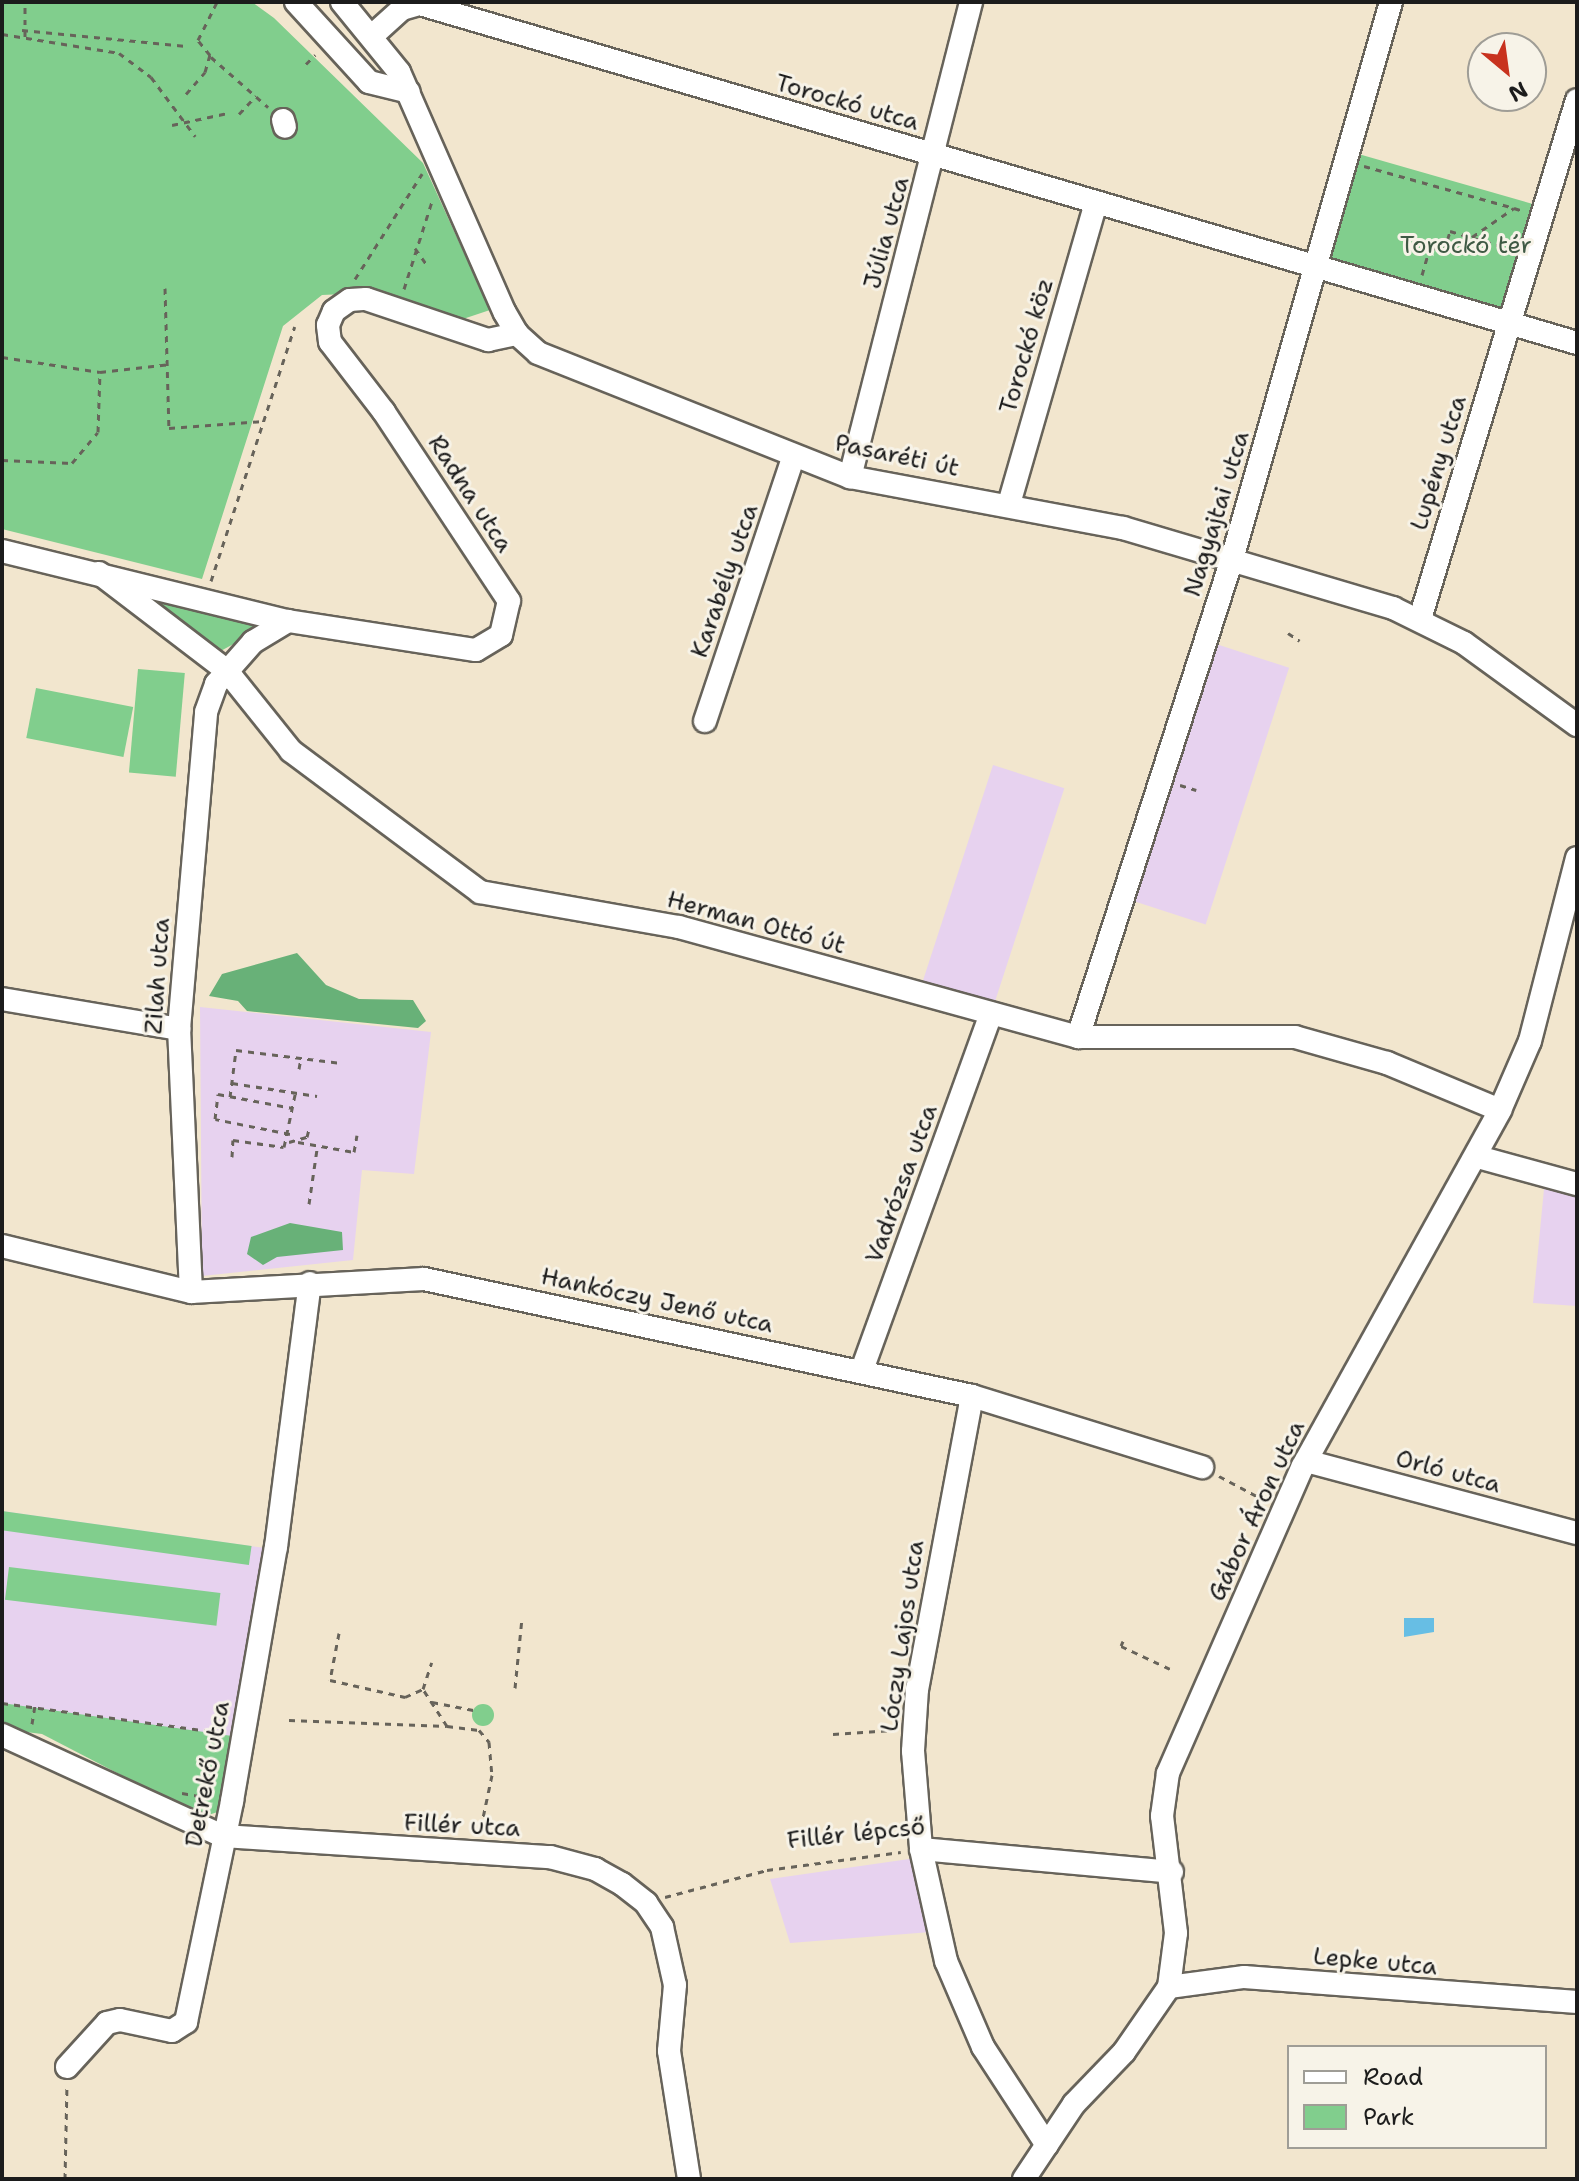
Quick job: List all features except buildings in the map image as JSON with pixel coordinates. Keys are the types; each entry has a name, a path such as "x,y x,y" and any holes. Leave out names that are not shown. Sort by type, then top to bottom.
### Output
{"street":[{"path":"296,2 369,82 409,92"},
{"name":"Júlia utca","path":"850,477 935,156 971,2"},
{"name":"Nagyajtai utca","path":"1078,1037 1232,559 1391,2"},
{"name":"Pasaréti út","path":"348,4 373,35 409,92 505,313 517,334 550,360 793,458 850,477 1009,504 1232,559 1420,619 1464,643 1577,725"},
{"name":"Torockó utca","path":"373,35 402,9 420,4 935,156 1316,264"},
{"path":"1508,322 1577,100"},
{"name":"Torockó köz","path":"1009,504 1096,202"},
{"path":"1316,264 1577,343"},
{"path":"334,311 350,300 366,299 488,340 517,334"},
{"name":"Radna utca","path":"205,599 288,621 476,650 501,635 507,621 509,601 384,412 330,342 328,325 334,311"},
{"path":"455,327 482,325 505,313"},
{"name":"Lupény utca","path":"1420,619 1508,322"},
{"name":"Karabély utca","path":"705,721 793,458"},
{"name":"Herman Ottó út","path":"2,551 205,599"},
{"name":"Herman Ottó út","path":"99,573 227,671 291,751 480,892 679,927 1078,1037 1295,1037 1387,1063 1500,1110"},
{"path":"227,671 253,642 288,621"},
{"name":"Zilah utca","path":"191,1292 179,1029 206,712 227,671"},
{"name":"Gábor Áron utca","path":"1169,1987 1176,1933 1172,1872 1162,1816 1168,1773 1306,1461 1384,1312 1478,1157 1500,1110 1530,1041 1577,858"},
{"path":"2,999 179,1029"},
{"name":"Vadrózsa utca","path":"862,1370 991,1014"},
{"path":"1478,1157 1577,1184"},
{"name":"Hankóczy Jenő utca","path":"2,1246 191,1292 424,1279 862,1370 972,1396 1202,1467"},
{"name":"Detrekő utca","path":"67,2067 107,2023 120,2020 172,2031 186,2022 276,1547 310,1283"},
{"name":"Lóczy Lajos utca","path":"972,1396 931,1603 914,1728 921,1849 946,1961 983,2047 1047,2145"},
{"name":"Orló utca","path":"1306,1461 1577,1533"},
{"name":"Fillér utca","path":"2,1735 223,1836 550,1857 595,1869 646,1903 662,1927 675,1985 669,2051 689,2179"},
{"name":"Fillér lépcső","path":"921,1849 1172,1872"},
{"name":"Lepke utca","path":"1169,1987 1244,1977 1577,2002"},
{"path":"1024,2179 1169,1987"}],"path":[{"path":"25,2 22,30 25,37"},
{"path":"217,2 198,40 284,124"},
{"path":"22,30 94,40 186,46"},
{"path":"2,34 119,53 142,69 195,136"},
{"path":"93,48 94,40"},
{"path":"186,94 205,72 210,55"},
{"path":"239,114 256,96"},
{"path":"172,125 228,113"},
{"path":"395,308 440,159"},
{"path":"334,311 440,159"},
{"path":"1345,161 1514,208 1544,211"},
{"path":"1472,237 1514,208"},
{"path":"1416,294 1430,247 1444,251 1450,231 1530,254"},
{"path":"415,248 427,265"},
{"path":"165,288 171,364 169,428 264,421"},
{"path":"214,572 295,326"},
{"path":"2,357 100,372 171,364"},
{"path":"2,460 72,463 98,432 100,372"},
{"path":"1288,633 1300,641"},
{"path":"230,1097 236,1050 341,1063"},
{"path":"299,1069 301,1058"},
{"path":"232,1083 317,1096"},
{"path":"232,1157 233,1140 284,1147 289,1142 296,1092"},
{"path":"290,1134 215,1119 218,1094 293,1108"},
{"path":"298,1142 307,1137 309,1129"},
{"path":"289,1142 317,1149 354,1152 357,1135"},
{"path":"309,1204 317,1149"},
{"path":"1202,1467 1283,1510"},
{"path":"515,1688 522,1656 522,1618"},
{"path":"339,1633 330,1680 405,1697 423,1689 432,1662"},
{"path":"1123,1641 1121,1646 1170,1669"},
{"path":"423,1689 447,1726"},
{"path":"432,1702 473,1710"},
{"path":"2,1703 233,1734"},
{"path":"289,1720 479,1730 489,1742 492,1775 479,1839"},
{"path":"833,1734 914,1728"},
{"name":"Fillér lépcső","path":"646,1903 767,1870 921,1849"},
{"path":"65,2179 67,2067"}],"shaded area":[{"path":"1213,643 1289,668 1206,925 1130,900"},
{"path":"993,765 1064,788 993,1008 922,985"},
{"path":"200,1007 431,1032 414,1174 362,1170 353,1260 202,1276"},
{"path":"1544,1189 1577,1194 1577,1306 1533,1303"},
{"path":"2,1511 269,1549 243,1739 2,1705"},
{"path":"916,1858 931,1932 790,1943 770,1879"}],"green space":[{"path":"2,2 252,2 274,18 423,163 490,310 463,319 368,293 322,295 283,326 202,579 2,529"},
{"name":"Torockó tér","path":"1348,151 1545,208 1513,320 1316,263"},
{"path":"137,591 270,624 217,653"},
{"path":"138,669 185,673 176,777 129,773"},
{"path":"36,688 133,707 123,757 26,738"},
{"path":"297,953 326,985 359,999 413,1000 426,1021 418,1028 247,1011 238,1001 209,996 222,974"},
{"path":"290,1223 342,1232 343,1250 277,1257 263,1265 247,1254 251,1237"},
{"path":"2,1511 252,1546 249,1565 2,1530"},
{"path":"9,1567 220,1593 216,1626 5,1600"},
{"path":"2,1703 239,1737 227,1809 202,1817 42,1734 2,1729"},
{"path":"483,1704 491,1707 494,1715 491,1723 483,1726 475,1723 472,1715 475,1707"}],"water":[{"path":"1404,1618 1434,1618 1434,1632 1404,1637"}]}
